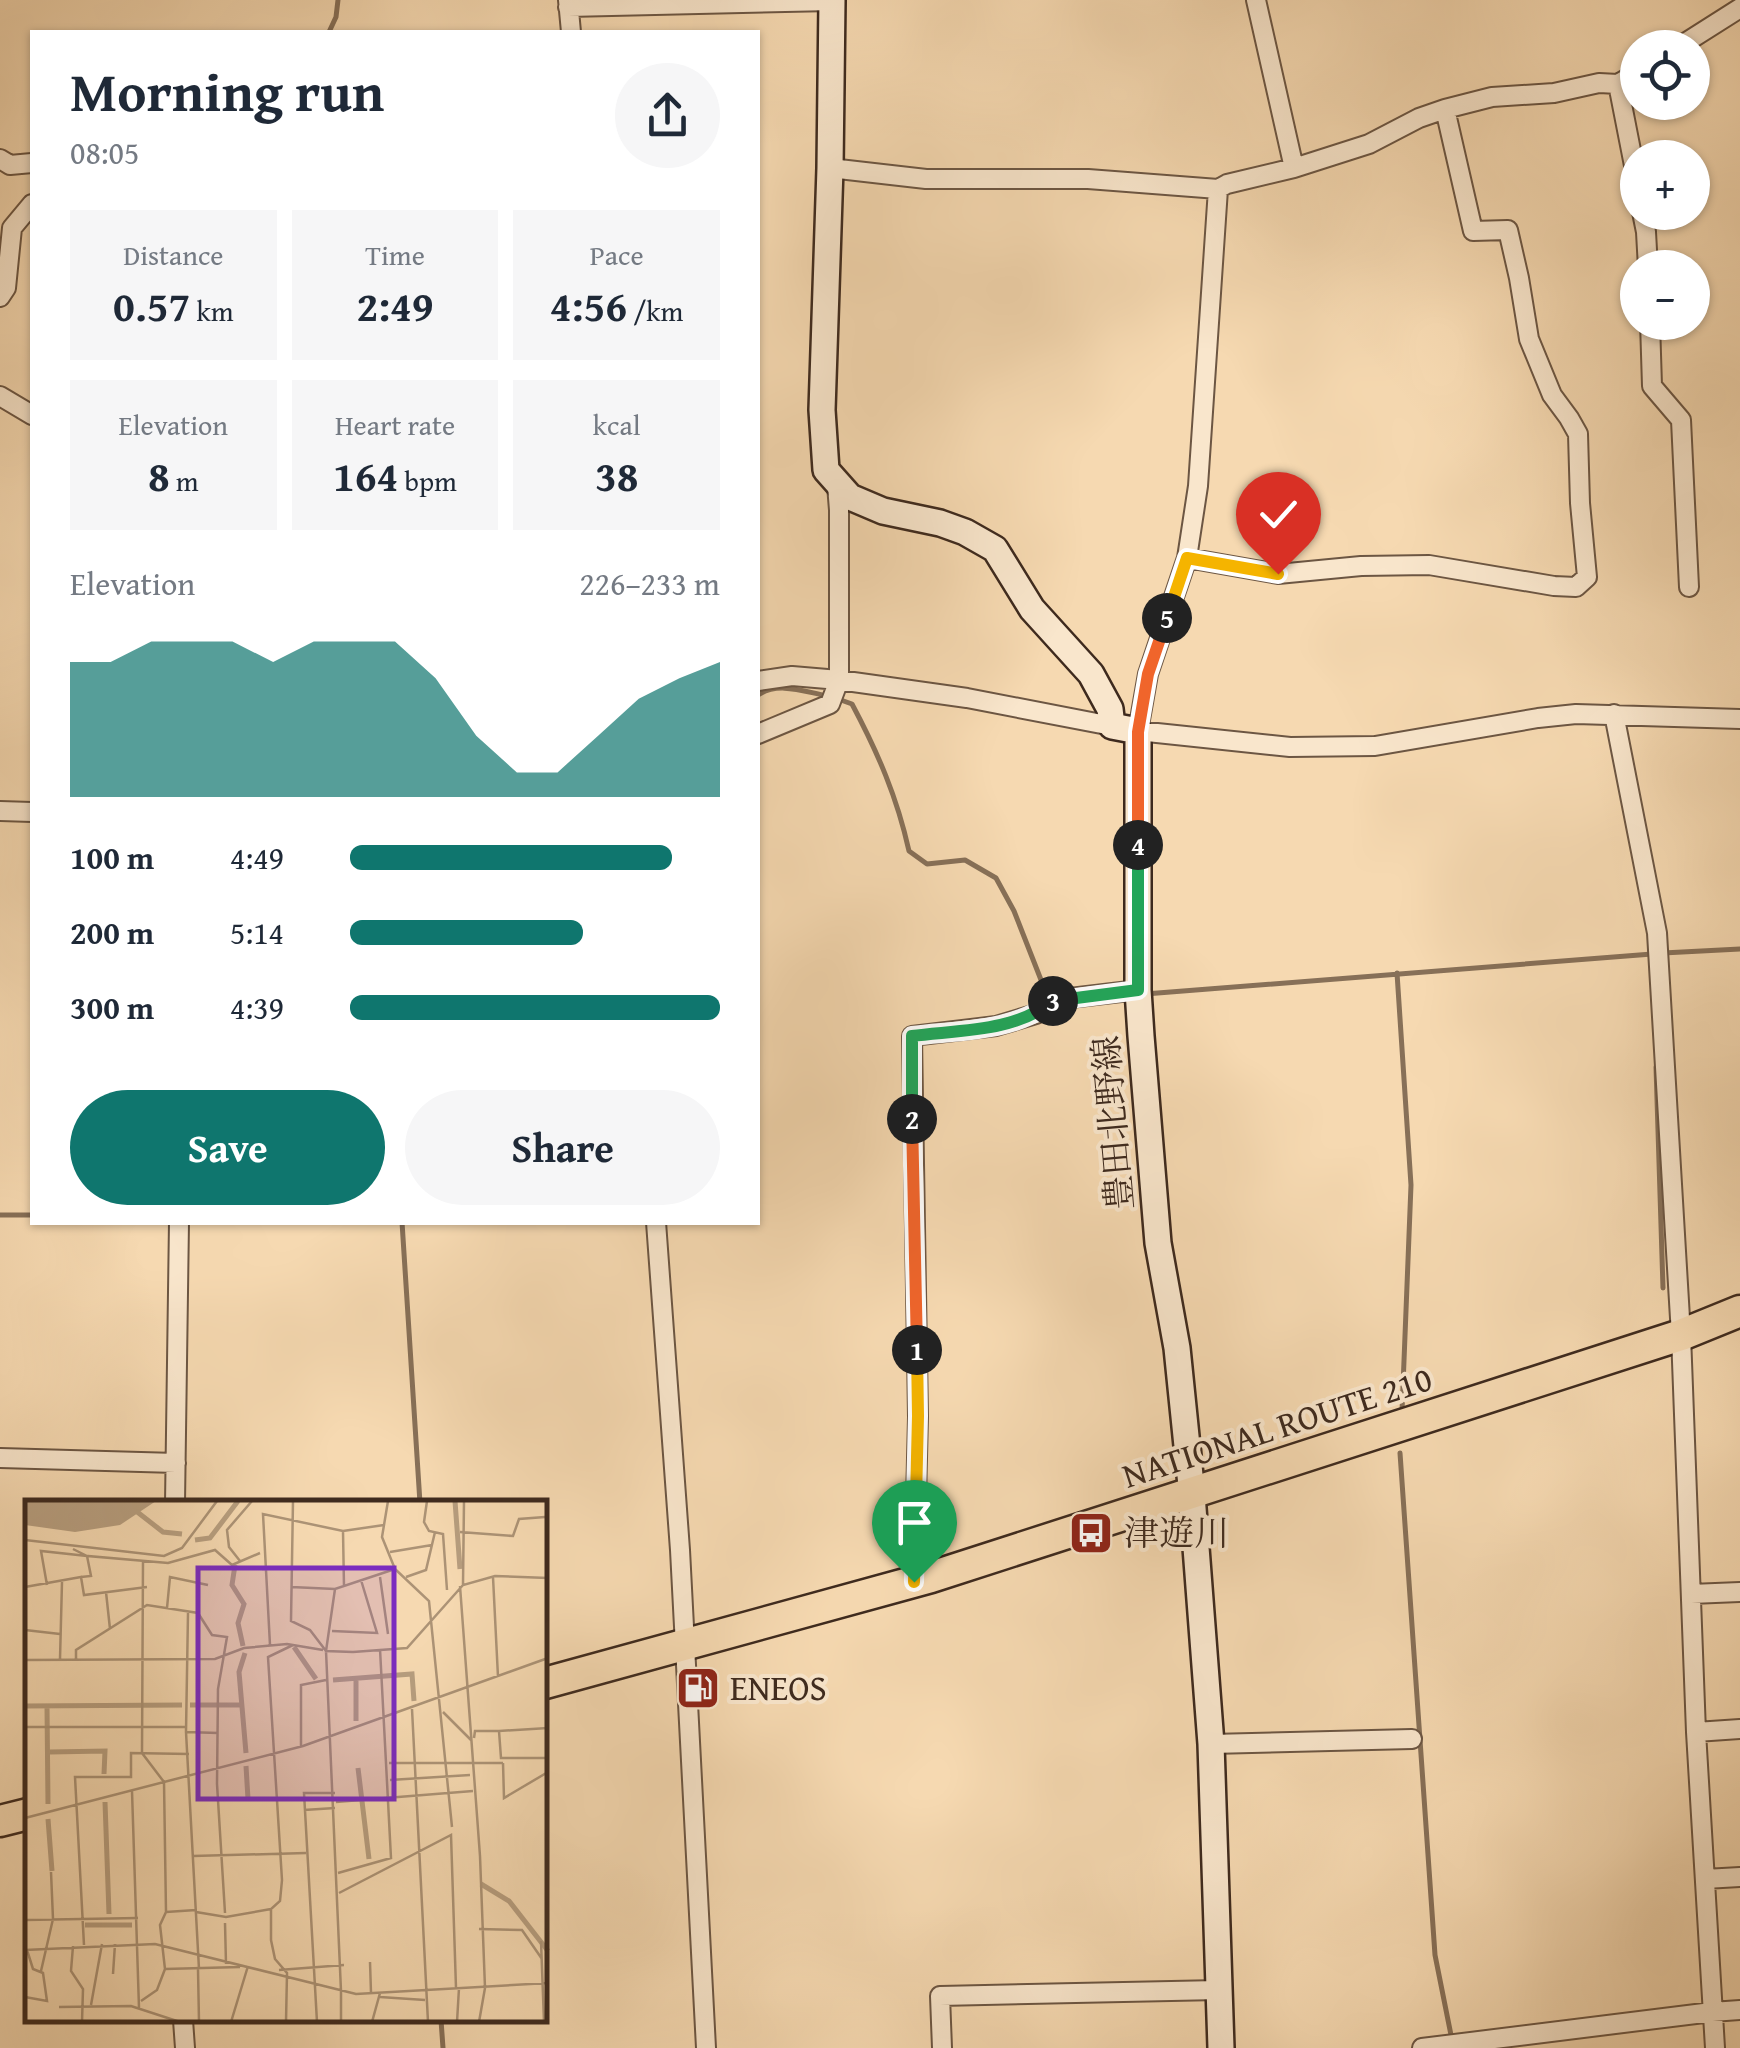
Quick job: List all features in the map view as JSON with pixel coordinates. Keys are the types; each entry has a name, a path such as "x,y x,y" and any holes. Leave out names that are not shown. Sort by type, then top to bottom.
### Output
{"highway":[{"name":"NATIONAL ROUTE 210","path":"548,1682 914,1582 1681,1335 1740,1311"},
{"path":"0,1821 25,1815"}],"main road":[{"path":"832,1 822,410 826,470 837,484"},
{"name":"豊田北野線","path":"837,484 850,497 883,511 940,523 994,549 1032,609 1091,674 1125,729 1138,990 1158,1243 1177,1348 1211,1744 1222,2048"}],"street":[{"path":"1256,0 1294,168"},
{"path":"571,30 568,3 832,1"},
{"path":"1705,30 1740,8"},
{"path":"830,168 926,179 1088,179 1218,189 1369,144 1445,109 1492,97 1554,93 1599,83 1618,84 1629,140"},
{"path":"1187,558 1278,574 1429,564 1554,586 1576,587 1587,577 1578,434 1552,396 1528,339 1508,230 1473,231 1445,109"},
{"path":"0,159 10,165 30,163"},
{"path":"1125,729 1187,558 1198,486 1218,189"},
{"path":"0,297 6,288 12,228 30,206"},
{"path":"1651,340 1652,386 1681,420 1689,587"},
{"path":"0,396 30,414"},
{"path":"760,733 830,704 840,680 837,484"},
{"path":"760,680 792,676 840,680 967,698 1125,729 1290,746 1375,746 1576,714 1740,719"},
{"path":"1614,714 1657,933 1681,1335 1696,1732 1715,2048"},
{"path":"0,811 30,812"},
{"path":"914,1582 918,1416 912,1036 996,1026 1036,1014 1053,1000 1138,990"},
{"path":"175,1500 179,1225"},
{"path":"656,1225 685,1646 706,2048"},
{"path":"0,1458 176,1463"},
{"path":"1691,1594 1740,1592"},
{"path":"1696,1732 1740,1729"},
{"path":"1211,1744 1412,1739"},
{"path":"1704,1879 1740,1877"},
{"path":"942,2048 940,1996 1219,1990"},
{"path":"1422,2048 1740,2010"},
{"path":"183,2023 185,2048"}],"waterway":[{"path":"330,30 338,0"},
{"path":"760,694 783,688 828,696"},
{"path":"838,699 852,704 870,740 893,794 909,851 927,864 965,860 996,878 1014,911 1043,985 1052,994"},
{"path":"1663,953 1740,949"},
{"path":"1145,994 1652,954"},
{"path":"1397,973 1411,1185 1402,1411"},
{"path":"1656,1067 1663,1288"},
{"path":"0,1215 30,1215"},
{"path":"402,1225 420,1500"},
{"path":"1400,1453 1435,1955 1452,2040"},
{"path":"441,2023 443,2048"}],"place":[{"name":"津遊川","path":"1091,1533"},
{"name":"ENEOS","path":"698,1688"}],"route":[{"path":"914,1582 918,1416 912,1036 996,1026 1036,1014 1053,1000 1138,990 1138,732 1148,674 1187,558 1278,574"}]}
